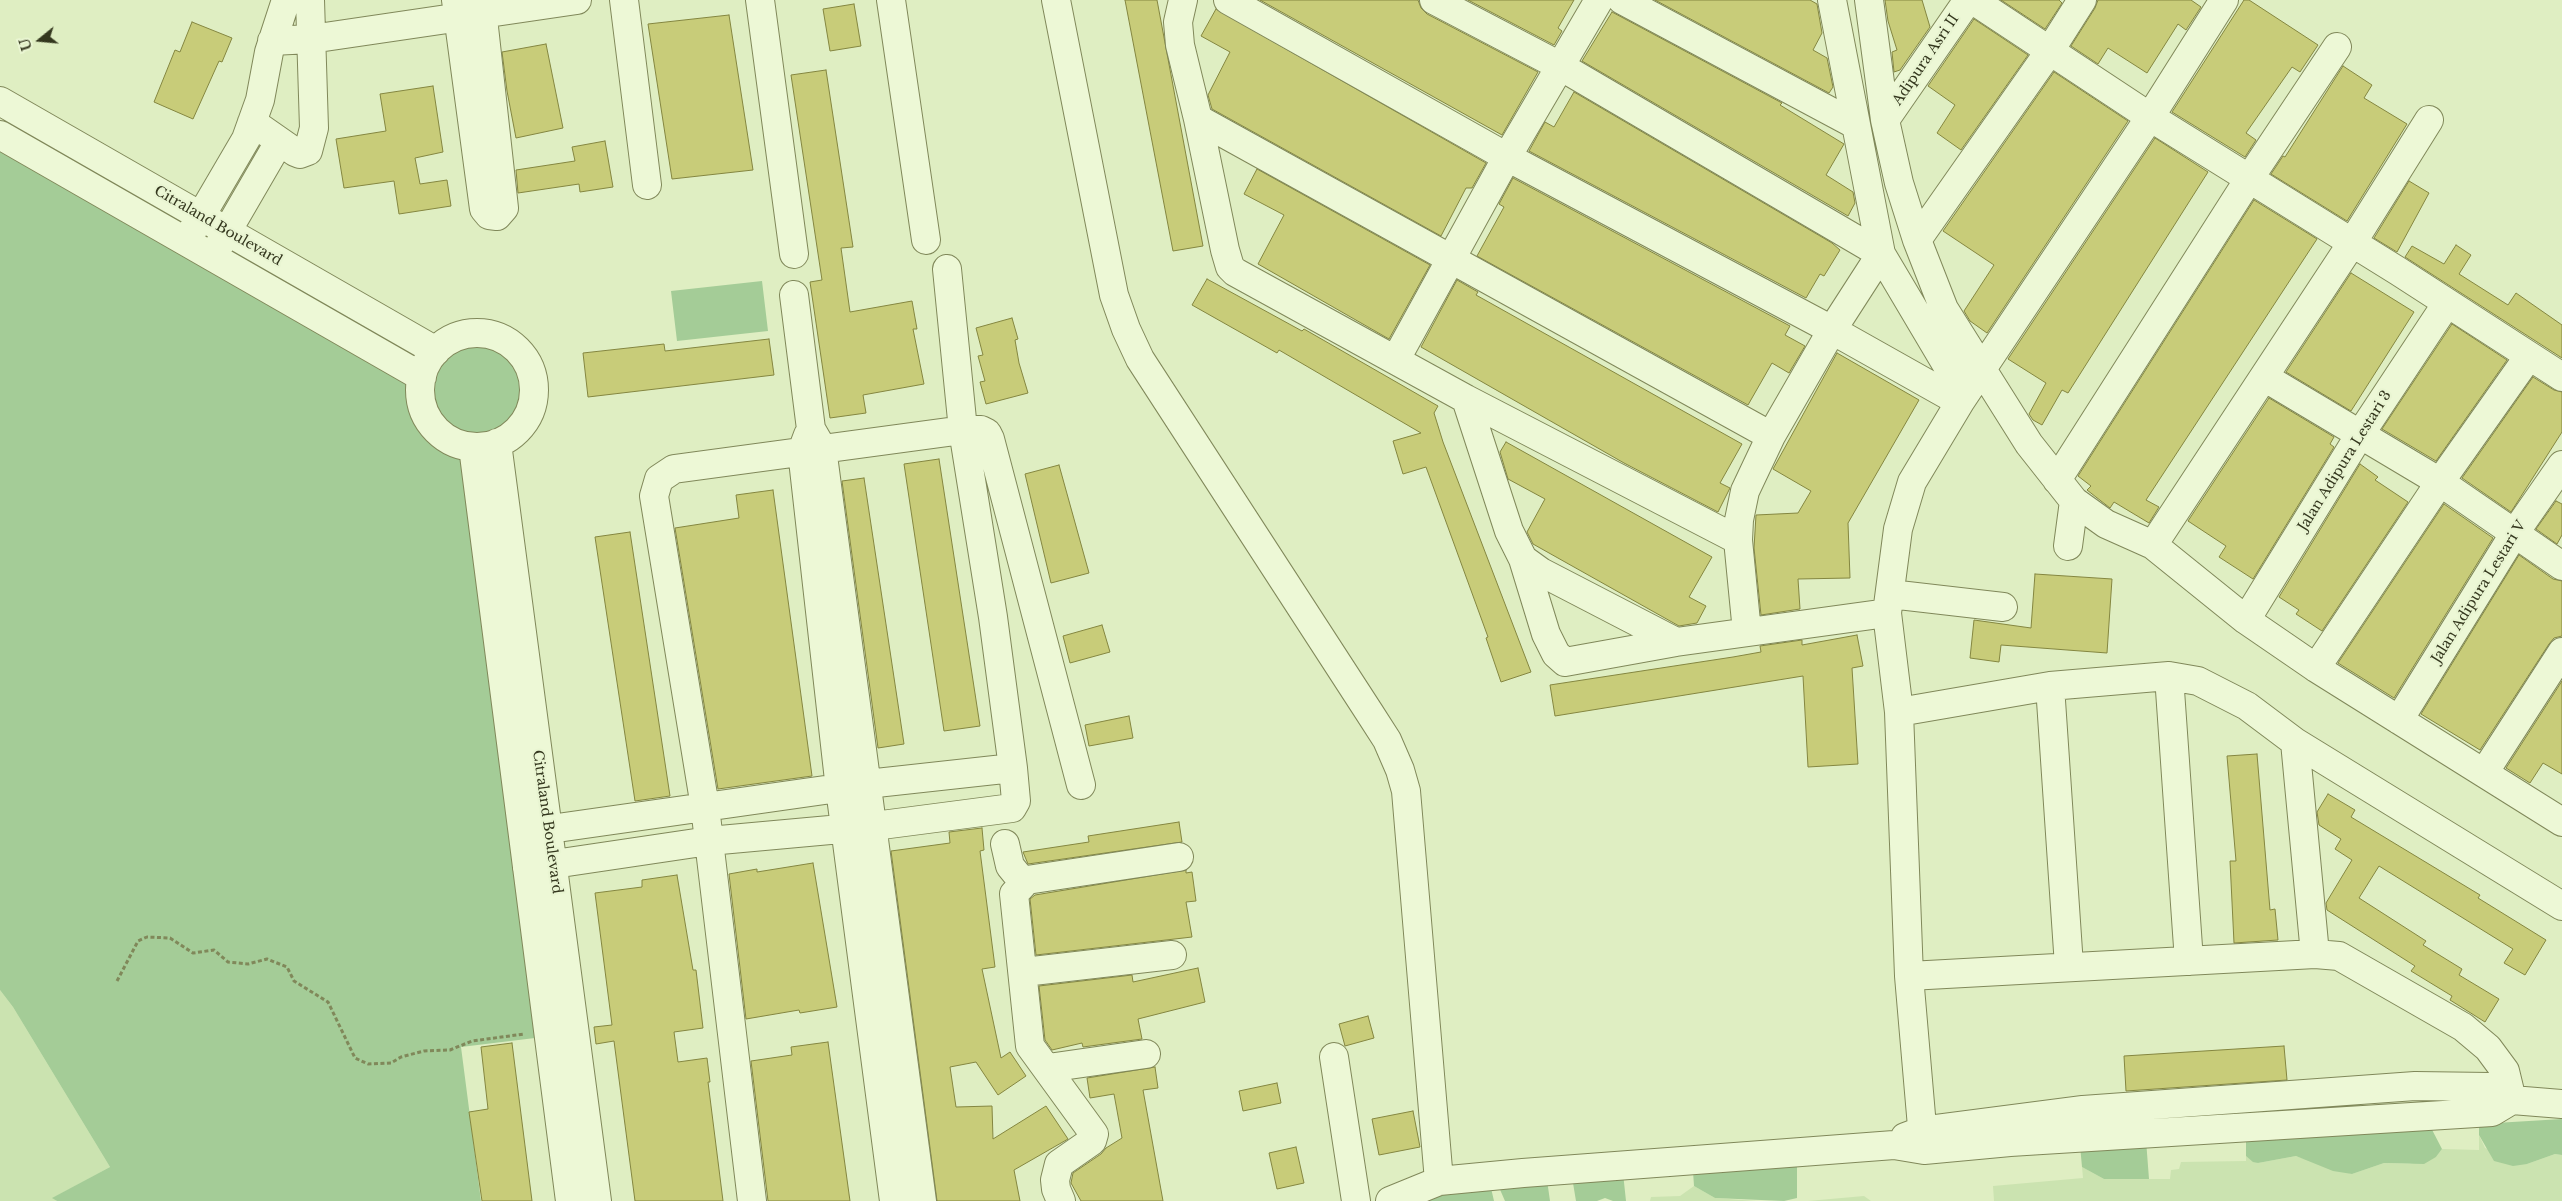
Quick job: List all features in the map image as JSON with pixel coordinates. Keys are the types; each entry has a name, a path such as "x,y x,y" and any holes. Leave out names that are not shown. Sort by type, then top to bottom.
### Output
{"street":[{"path":"272,41 311,39 470,7 577,0"},
{"path":"624,0 647,186"},
{"path":"760,0 794,254"},
{"path":"891,0 926,240"},
{"path":"1056,0 1114,295 1126,329 1140,359 1370,712 1387,740 1400,770 1406,791 1438,1181"},
{"path":"1228,0 1508,157 1832,330 1970,387"},
{"path":"1434,0 1560,66 1881,254"},
{"path":"1396,359 1450,259 1599,0"},
{"path":"1622,0 1856,125"},
{"path":"1869,0 1885,120 1899,183 1917,240 1944,309 1970,387"},
{"name":"Adipura Asri II","path":"1885,120 1968,0"},
{"path":"1973,0 2150,117 2352,242 2562,377"},
{"path":"1917,240 2049,52 2082,0"},
{"path":"1923,1141 1909,976 1899,712 1889,604 1898,529 1912,482 1970,387 2150,117 2224,0"},
{"path":"252,122 294,152 300,154 308,151 314,128 311,39 303,2"},
{"path":"186,242 246,139 260,100 272,41 303,2"},
{"path":"1181,2 1178,22 1180,45 1230,266 1241,277 1396,359 1466,400 1738,540"},
{"path":"1830,2 1881,254 1948,367 2028,444 2074,501 2106,524 2153,544 2246,620 2316,668 2562,821"},
{"path":"470,7 504,208 497,216 489,215 484,209 470,7"},
{"path":"2057,480 2249,178 2337,47"},
{"name":"Citraland Boulevard","path":"0,101 436,351"},
{"path":"1198,119 1770,436"},
{"path":"2153,544 2352,242 2428,120"},
{"path":"0,135 422,377"},
{"path":"213,257 279,142"},
{"path":"1747,632 1738,540 1739,520 1745,492 1770,436 1832,330 1881,254"},
{"path":"540,866 709,841 874,826 1012,808 1016,801 1013,768 993,617 963,430 947,269"},
{"path":"794,295 812,443 874,826 922,1201"},
{"name":"Jalan Adipura Lestari 3","path":"2246,620 2359,436 2447,303"},
{"path":"478,333 493,336 506,342 518,351 527,363 532,377 534,392 525,420 516,432 485,445 447,439 436,429 427,417 422,403 422,377 428,360 436,351 450,340 464,334 478,333"},
{"path":"2316,668 2440,482 2529,356"},
{"path":"2264,377 2359,436 2440,482 2562,566"},
{"path":"1466,400 1509,531 1523,560 1546,634 1556,654 1565,662 1676,642 1747,632 1889,604 2003,607"},
{"path":"752,1201 705,807 654,496 659,479 674,469 812,443 963,430 981,430 987,433 1081,786"},
{"path":"812,443 840,788 894,1201"},
{"name":"Citraland Boulevard","path":"485,445 540,866 597,1201"},
{"name":"Jalan Adipura Lestari V","path":"2398,720 2514,534 2562,466"},
{"path":"2068,546 2074,501"},
{"path":"1523,560 1541,572 1676,642"},
{"path":"993,617 1034,611"},
{"path":"2484,773 2562,652"},
{"path":"1899,712 2050,686 2169,676 2198,682 2247,706 2295,742 2562,906"},
{"path":"2169,676 2189,961"},
{"path":"2050,686 2069,966"},
{"path":"2295,742 2314,954"},
{"path":"535,831 867,784 1013,768"},
{"path":"1005,844 1010,866 1023,882"},
{"path":"1061,1201 1055,1180 1058,1164 1092,1140 1094,1134 1048,1068 1035,1056 1028,1038 1024,972 1013,898 1014,894 1023,882 1179,857"},
{"name":"Citraland Boulevard","path":"540,866 548,1031 570,1201"},
{"path":"1909,976 2314,954 2339,956 2463,1027 2488,1048 2505,1071 2512,1100"},
{"path":"1024,972 1172,955"},
{"path":"875,1053 902,1050"},
{"path":"1048,1068 1146,1054"},
{"path":"1334,1057 1356,1201"},
{"path":"1390,1201 1438,1181 1894,1145 2083,1110 2415,1086 2490,1087 2512,1100 2562,1104"}],"path":[{"path":"117,981 138,941 147,936 170,938 193,953 214,950 228,962 248,964 262,959 273,961 287,967 294,981 328,1002 355,1058 368,1064 391,1063 401,1057 424,1051 450,1050 472,1041 548,1031"}],"green space":[{"path":"0,151 408,385 410,407 416,425 427,440 442,452 463,461 535,1038 461,1047 481,1201 57,1201 52,1198 110,1167 13,1007 0,990"},
{"path":"762,281 768,331 677,341 671,291"},
{"path":"477,346 494,350 508,359 517,373 521,390 517,407 508,421 494,430 477,434 460,430 446,421 437,407 433,390 437,373 446,359 460,350"},
{"path":"0,990 13,1007 110,1167 53,1198 57,1201 0,1201"},
{"path":"2562,1119 2562,1155 2555,1154 2527,1164 2513,1166 2494,1161 2479,1135 2479,1124"},
{"path":"2427,1120 2442,1149 2436,1157 2424,1164 2384,1163 2352,1174 2333,1171 2296,1156 2258,1163 2253,1162 2246,1156 2246,1131"},
{"path":"2479,1135 2485,1148 2527,1164 2555,1154 2562,1155 2562,1201 1994,1201 1993,1186 2083,1178 2082,1167 2104,1179 2170,1179 2171,1170 2179,1169 2181,1162 2246,1161 2246,1156 2258,1163 2296,1156 2352,1174 2384,1163 2410,1164 2436,1157 2442,1149 2479,1150"},
{"path":"2146,1140 2149,1179 2104,1179 2082,1167 2080,1145"},
{"path":"1797,1166 1797,1198 1784,1201 1715,1198 1694,1186 1693,1171"},
{"path":"1623,1173 1626,1201 1613,1201 1605,1198 1597,1201 1576,1201 1572,1177"},
{"path":"1547,1180 1550,1201 1505,1201 1498,1185"},
{"path":"1694,1186 1715,1198 1756,1201 1650,1201 1651,1197 1680,1196"},
{"path":"1491,1188 1494,1201 1416,1201 1429,1194"},
{"path":"1864,1196 1871,1201 1808,1201"}],"building":[{"path":"1125,0 1157,0 1203,246 1173,251"},
{"path":"1260,0 1418,0 1421,8 1427,14 1538,72 1502,135"},
{"path":"1468,0 1574,0 1558,28 1562,31 1554,45"},
{"path":"1655,0 1810,0 1817,4 1822,33 1813,50 1827,58 1833,87 1829,93"},
{"path":"1885,0 1922,0 1930,27 1900,70 1894,72 1892,52 1897,50 1888,21"},
{"path":"2001,0 2059,0 2062,3 2045,29"},
{"path":"2098,0 2191,0 2201,7 2186,30 2178,24 2147,73 2108,48 2098,64 2071,46"},
{"path":"2244,0 2249,0 2318,45 2300,72 2292,67 2246,133 2256,140 2245,157 2172,112"},
{"path":"854,4 861,46 830,51 823,9"},
{"path":"1216,9 1486,163 1472,188 1466,188 1441,236 1212,109 1208,95 1230,52 1201,36"},
{"path":"1612,12 1782,103 1780,105 1844,144 1826,175 1853,192 1855,203 1848,216 1582,61"},
{"path":"729,15 753,170 672,179 648,24"},
{"path":"1974,19 2028,55 1961,150 1937,133 1955,105 1928,86"},
{"path":"192,22 232,38 222,62 219,61 193,119 154,102 175,50 180,52"},
{"path":"546,44 563,128 516,138 502,52"},
{"path":"2343,66 2372,85 2364,98 2407,124 2347,221 2271,174 2283,156 2285,157"},
{"path":"826,70 853,247 841,248 850,312 912,301 917,329 913,329 924,384 863,395 866,413 830,418 810,282 822,280 791,75"},
{"path":"2054,72 2128,121 1987,333 1970,321 1964,311 1994,265 1943,231"},
{"path":"433,86 443,152 415,158 420,184 447,180 451,206 399,214 394,181 344,188 336,139 386,131 380,94"},
{"path":"1574,92 1832,243 1840,250 1824,276 1820,274 1806,298 1529,151 1545,122 1554,127"},
{"path":"2155,138 2208,172 2068,393 2062,390 2042,425 2033,420 2029,414 2046,383 2008,359"},
{"path":"605,141 613,187 580,192 579,184 518,193 516,170 575,161 572,147"},
{"path":"1257,169 1430,265 1389,339 1258,264 1284,215 1244,194"},
{"path":"1513,178 1790,326 1785,335 1805,346 1789,373 1772,363 1748,405 1477,256 1504,207 1499,204"},
{"path":"2409,181 2429,193 2397,252 2374,238"},
{"path":"2254,200 2317,239 2146,500 2159,507 2149,523 2114,502 2110,508 2087,490 2091,486 2078,476"},
{"path":"2456,245 2471,255 2459,274 2508,305 2516,293 2562,325 2562,358 2405,257 2412,246 2444,264"},
{"path":"2351,273 2414,312 2351,411 2286,372"},
{"path":"1207,279 1302,331 1304,329 1438,406 1434,413 1443,442 1531,672 1501,682 1486,638 1488,637 1426,467 1403,474 1393,441 1421,433 1279,350 1277,353 1192,305"},
{"path":"1457,280 1478,292 1476,295 1742,444 1720,483 1730,488 1718,512 1624,463 1421,347"},
{"path":"1012,318 1018,339 1015,340 1019,363 1028,393 986,404 980,382 985,381 978,356 983,355 976,328"},
{"path":"2452,324 2507,360 2436,461 2382,429"},
{"path":"769,339 774,375 588,397 583,353 664,344 665,351"},
{"path":"1837,353 1919,400 1848,523 1850,578 1798,579 1800,609 1761,615 1754,548 1756,515 1798,513 1811,491 1773,469"},
{"path":"2533,377 2554,390 2562,392 2562,432 2511,512 2462,478"},
{"path":"2269,398 2334,437 2330,444 2334,447 2253,579 2219,557 2226,546 2188,521"},
{"path":"1506,442 1712,557 1689,597 1706,606 1697,623 1679,626 1533,544 1527,532 1545,499 1508,479 1500,452"},
{"path":"939,459 980,726 944,731 904,464"},
{"path":"2360,464 2378,477 2375,480 2408,502 2322,631 2296,614 2299,610 2279,597"},
{"path":"1059,465 1089,573 1051,583 1025,474"},
{"path":"864,478 904,744 878,748 842,481"},
{"path":"773,490 812,776 718,789 675,528 739,518 736,495"},
{"path":"2556,501 2562,504 2562,535 2557,544 2536,529"},
{"path":"2444,504 2493,538 2394,698 2338,663"},
{"path":"630,532 670,796 635,801 595,537"},
{"path":"2519,555 2553,579 2562,581 2562,636 2554,638 2549,644 2480,750 2421,714"},
{"path":"2035,574 2112,579 2107,653 2001,645 1999,662 1970,658 1974,620 2031,628"},
{"path":"1102,625 1110,652 1070,663 1063,636"},
{"path":"1857,635 1863,666 1852,668 1858,764 1808,767 1803,676 1555,716 1550,685 1761,652 1760,646 1802,640 1802,645"},
{"path":"2562,681 2562,774 2543,763 2530,783 2506,768"},
{"path":"1129,716 1133,738 1089,746 1085,725"},
{"path":"2257,754 2270,910 2275,909 2278,940 2234,943 2230,861 2236,861 2227,756"},
{"path":"2328,794 2355,810 2351,817 2480,895 2478,898 2546,940 2525,975 2504,963 2513,949 2379,866 2359,898 2426,941 2423,945 2462,969 2459,975 2499,999 2485,1022 2450,1000 2452,996 2411,971 2415,966 2327,910 2326,903 2352,860 2335,849 2341,839 2319,825 2317,812"},
{"path":"1179,822 1182,842 1028,864 1023,852 1089,842 1088,836"},
{"path":"982,828 984,850 980,851 995,967 982,969 1001,1058 1010,1052 1026,1076 998,1095 976,1062 950,1067 956,1107 992,1106 993,1139 1046,1106 1068,1139 1014,1170 1020,1201 937,1201 891,851 950,843 949,832"},
{"path":"813,863 837,1007 800,1013 799,1010 746,1019 729,874 757,869 757,872"},
{"path":"1186,870 1186,873 1192,872 1196,901 1186,902 1192,937 1036,955 1030,899 1035,895"},
{"path":"677,875 693,970 696,970 703,1028 674,1032 678,1062 707,1058 710,1082 708,1082 723,1201 635,1201 614,1041 596,1044 594,1027 612,1025 595,893 642,887 642,880"},
{"path":"1198,968 1205,1002 1138,1019 1142,1039 1083,1047 1082,1043 1052,1050 1045,1040 1039,986 1132,975 1133,982"},
{"path":"1368,1016 1374,1038 1345,1046 1339,1024"},
{"path":"828,1042 850,1201 768,1201 751,1061 792,1055 791,1047"},
{"path":"512,1043 532,1201 482,1201 469,1112 488,1109 481,1047"},
{"path":"2284,1046 2287,1080 2126,1091 2124,1056"},
{"path":"1155,1067 1158,1088 1143,1090 1163,1201 1081,1201 1071,1183 1073,1173 1122,1138 1114,1094 1090,1098 1087,1078"},
{"path":"1277,1083 1281,1103 1243,1111 1239,1091"},
{"path":"1413,1111 1420,1147 1379,1155 1372,1119"},
{"path":"1296,1147 1304,1183 1277,1189 1269,1153"}]}
